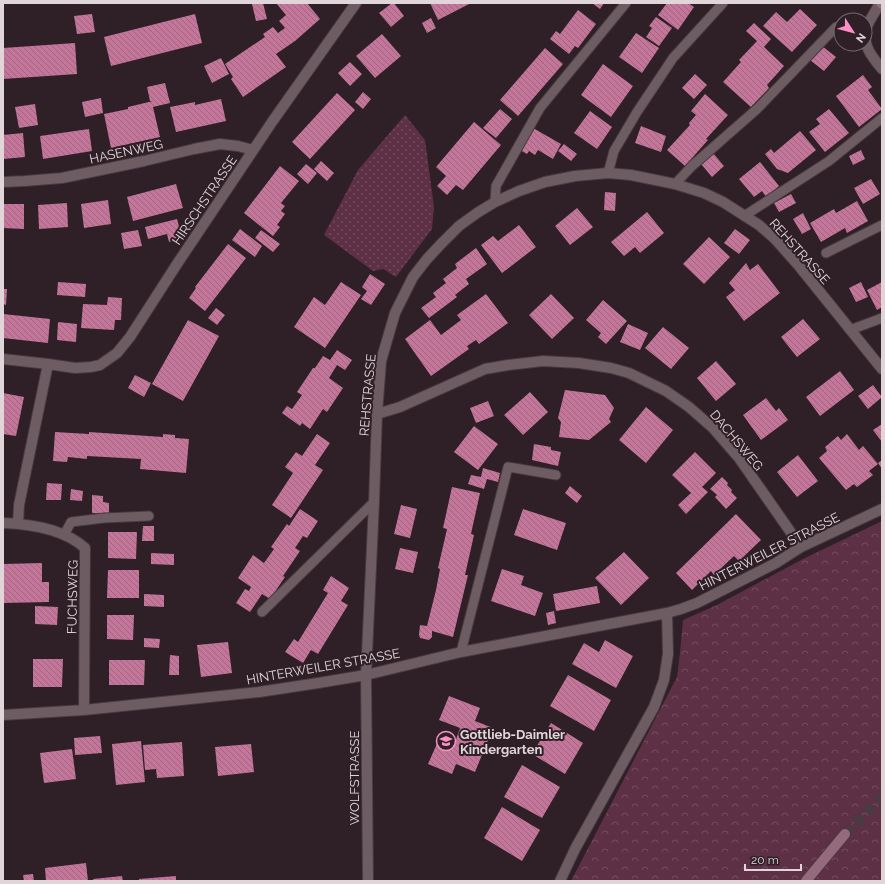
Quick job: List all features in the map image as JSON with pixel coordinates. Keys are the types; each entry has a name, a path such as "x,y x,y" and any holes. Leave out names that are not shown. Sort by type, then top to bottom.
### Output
{"main road":[{"path":"806,881 845,834"}],"street":[{"name":"HIRSCHSTRASSE","path":"3,359 75,368 100,365 117,353 130,337 289,97 356,3"},
{"path":"873,16 881,3"},
{"path":"869,52 882,69"},
{"name":"HASENWEG","path":"3,182 62,178 220,144 238,146 253,150"},
{"name":"REHSTRASSE","path":"366,674 377,414 381,361 394,313 413,278 440,244 477,213 495,202 519,191 545,182 575,176 608,172 675,184 704,193 723,202 759,225 775,239 799,266 882,369"},
{"name":"DACHSWEG","path":"377,414 400,407 485,369 508,365 543,361 579,363 611,368 629,373 666,390 689,407 713,428 739,458 801,547"},
{"path":"18,524 19,505 48,364"},
{"name":"HINTERWEILER STRASSE","path":"3,715 84,710 259,692 366,674 461,652 667,613 697,603 776,562 801,547 882,509"},
{"name":"FUCHSWEG","path":"3,523 41,527 77,541 85,548 84,710"},
{"path":"560,881 654,707 664,680 668,654 667,613"},
{"name":"WOLFSTRASSE","path":"366,674 368,881"}],"lane":[{"path":"495,202 496,186 540,108 626,3"},
{"path":"608,172 614,151 637,112 673,58 723,3"},
{"path":"675,184 692,166 757,109 833,30"},
{"path":"744,216 829,161 882,118"},
{"path":"826,252 882,225"},
{"path":"850,330 882,318"},
{"path":"461,652 508,467 556,474"},
{"path":"262,612 374,502"},
{"path":"64,535 71,522 104,518 149,516"}],"green space":[{"path":"405,115 425,140 434,207 432,229 396,277 383,269 373,271 324,235 358,170"},
{"path":"882,521 882,881 571,881 677,677 683,620 717,605 803,559"}],"building":[{"path":"263,3 267,19 256,21 252,4"},
{"path":"276,3 307,3 320,19 295,41 276,54 286,67 243,97 231,79 233,77 225,64 265,37 263,34 273,27 278,33 285,28 279,21 286,15"},
{"path":"394,3 404,16 391,27 379,13"},
{"path":"430,3 471,3 438,20"},
{"path":"592,3 604,3 600,9"},
{"path":"667,3 688,3 694,7 678,30 658,15"},
{"path":"800,9 817,25 792,52 763,26 776,12 787,22"},
{"path":"578,10 596,24 578,48 575,46 569,54 550,39 556,31 560,34"},
{"path":"92,14 95,32 77,34 74,16"},
{"path":"195,14 202,43 111,66 104,37"},
{"path":"656,17 672,28 659,46 646,37 652,28 649,26"},
{"path":"431,18 436,28 427,33 422,23"},
{"path":"754,23 771,39 764,47 784,66 767,85 769,88 751,107 723,82 741,62 739,60 757,41 746,31"},
{"path":"636,33 659,48 642,73 619,57"},
{"path":"382,34 401,56 375,78 356,56"},
{"path":"75,43 77,74 3,79 3,48"},
{"path":"822,46 836,57 824,71 810,60"},
{"path":"545,48 563,64 518,116 500,100"},
{"path":"221,58 229,74 212,83 204,66"},
{"path":"350,62 362,74 350,86 338,73"},
{"path":"603,64 633,86 611,117 581,95"},
{"path":"695,74 707,85 694,99 682,88"},
{"path":"863,75 872,87 868,90 882,109 859,127 836,96"},
{"path":"165,83 170,103 153,107 160,137 111,148 104,114 128,109 128,107 153,101 150,101 147,87"},
{"path":"363,92 371,99 363,109 355,102"},
{"path":"337,93 355,110 310,159 292,142"},
{"path":"705,94 728,115 706,139 708,140 685,166 667,150 690,125 689,123 696,115 691,111"},
{"path":"101,98 103,113 85,117 82,102"},
{"path":"221,99 226,121 176,132 170,107 195,102 195,105"},
{"path":"35,104 38,125 19,128 15,107"},
{"path":"500,109 512,119 496,138 483,128"},
{"path":"829,109 849,133 825,152 809,132 820,124 816,119"},
{"path":"590,111 612,127 597,149 574,133"},
{"path":"474,122 501,145 463,190 456,185 447,195 437,186 446,176 436,167"},
{"path":"641,126 666,136 661,152 635,143"},
{"path":"533,128 561,144 553,159 538,150 535,155 529,151 527,154 520,150"},
{"path":"89,129 92,151 43,159 40,136"},
{"path":"800,131 816,150 788,173 777,169 765,154 771,149 774,153"},
{"path":"23,133 25,157 3,159 3,135"},
{"path":"564,144 577,154 571,161 558,151"},
{"path":"861,150 865,159 853,165 849,156"},
{"path":"713,153 724,166 712,177 701,164"},
{"path":"321,161 334,173 327,181 314,169"},
{"path":"760,162 779,186 766,197 762,191 754,197 739,179"},
{"path":"306,164 317,173 308,184 297,174"},
{"path":"280,166 299,181 281,203 285,206 281,211 285,214 277,225 280,227 273,236 244,213"},
{"path":"871,179 880,194 863,204 854,188"},
{"path":"176,184 183,208 133,221 127,197"},
{"path":"605,192 616,193 615,211 604,210"},
{"path":"791,194 796,203 779,212 774,203"},
{"path":"108,200 111,224 84,228 81,204"},
{"path":"857,201 868,221 847,233 845,228 821,242 810,223 834,209 836,213"},
{"path":"67,203 68,227 39,229 38,205"},
{"path":"3,204 24,204 24,229 3,228"},
{"path":"577,208 593,227 570,245 555,226"},
{"path":"647,212 664,233 640,253 635,247 624,256 611,242"},
{"path":"803,213 811,229 802,234 793,219"},
{"path":"177,219 182,238 169,242 167,234 148,239 145,227"},
{"path":"519,225 536,247 502,273 481,245 493,236 498,241"},
{"path":"240,229 262,246 255,257 232,240"},
{"path":"735,229 750,240 739,254 724,243"},
{"path":"138,230 142,246 124,249 121,233"},
{"path":"261,230 280,244 273,252 255,238"},
{"path":"709,237 730,257 704,284 683,264"},
{"path":"228,244 246,258 205,311 189,298 196,288 195,287"},
{"path":"476,248 487,264 466,279 469,284 455,295 457,297 429,318 421,308 436,297 433,293 446,283 443,279 457,268 455,264"},
{"path":"746,263 750,270 758,264 780,293 744,321 726,297 735,290 729,283"},
{"path":"370,274 385,284 371,305 361,299 367,291 362,287"},
{"path":"58,282 86,284 85,297 57,295"},
{"path":"341,282 361,295 325,348 294,327 314,297 325,305"},
{"path":"861,282 868,297 856,302 849,288"},
{"path":"882,282 882,307 877,310 867,290"},
{"path":"3,289 7,289 6,305 3,304"},
{"path":"486,294 508,323 479,344 476,340 467,346 469,349 431,376 405,339 430,320 441,335 461,320 457,315"},
{"path":"551,294 574,318 552,339 529,315"},
{"path":"108,297 122,298 121,320 115,320 114,330 81,328 83,304 107,305"},
{"path":"603,300 627,321 606,344 598,337 601,333 586,320"},
{"path":"216,308 225,315 217,325 208,318"},
{"path":"3,314 50,319 48,343 3,338"},
{"path":"803,319 820,339 797,357 781,337"},
{"path":"188,320 219,336 183,401 152,384"},
{"path":"58,322 77,324 76,342 57,340"},
{"path":"628,324 648,333 640,350 620,342"},
{"path":"663,327 689,348 671,369 645,348"},
{"path":"337,350 352,360 345,370 337,365 329,378 343,388 327,412 323,409 310,429 302,423 300,426 282,413 287,406 292,409 302,395 297,392 323,356 330,360"},
{"path":"716,361 736,384 716,401 697,378"},
{"path":"840,371 854,390 820,416 806,397"},
{"path":"135,375 151,383 144,397 128,388"},
{"path":"873,385 882,397 868,409 858,396"},
{"path":"565,390 605,395 614,408 609,419 611,422 589,440 559,437 561,422 558,418"},
{"path":"530,392 548,412 523,435 504,415"},
{"path":"3,393 24,397 16,436 3,434"},
{"path":"766,398 776,411 779,408 788,420 761,440 743,415"},
{"path":"488,401 494,416 476,423 470,408"},
{"path":"646,407 673,430 646,463 619,440"},
{"path":"882,424 882,442 873,430"},
{"path":"474,426 498,444 478,470 454,452"},
{"path":"55,432 89,434 89,432 163,437 163,434 175,435 175,438 189,439 186,473 140,469 141,459 87,456 87,459 68,457 67,462 53,461"},
{"path":"317,434 330,443 315,465 323,470 291,518 272,505 293,473 285,467 296,452 302,456"},
{"path":"847,434 859,450 863,446 878,464 869,471 873,475 857,487 854,484 846,490 819,458 827,451 825,447 838,436 841,440"},
{"path":"534,444 551,447 551,450 561,452 558,466 532,460"},
{"path":"695,452 716,473 702,487 708,492 686,514 678,505 691,493 672,475"},
{"path":"798,455 818,481 797,497 777,472"},
{"path":"882,460 882,469 878,463"},
{"path":"483,468 500,473 498,482 487,479 484,489 468,484 471,475 481,477"},
{"path":"722,477 728,483 727,485 732,490 731,492 737,498 726,509 715,497 717,495 710,489"},
{"path":"47,483 62,484 61,500 46,500"},
{"path":"570,486 582,496 577,503 565,493"},
{"path":"452,487 480,493 471,534 474,535 465,575 468,575 453,637 432,631 432,637 429,640 420,638 420,625 427,626 436,590 440,569 438,568 447,529 443,528"},
{"path":"71,489 83,491 82,501 70,500"},
{"path":"92,495 103,496 103,502 109,503 109,514 92,513"},
{"path":"401,505 417,509 410,538 394,534"},
{"path":"300,509 318,521 307,538 303,536 295,548 300,551 270,599 262,594 250,612 236,603 245,589 249,591 251,587 238,578 253,555 264,563 274,549 271,547 287,524 289,526"},
{"path":"523,509 566,523 557,550 514,535"},
{"path":"736,514 761,540 739,561 734,556 714,575 711,571 692,590 676,573"},
{"path":"143,526 154,526 154,541 142,541"},
{"path":"108,532 137,532 136,559 108,558"},
{"path":"400,548 418,552 413,573 395,569"},
{"path":"624,552 649,578 621,605 595,578"},
{"path":"151,553 174,554 174,565 151,564"},
{"path":"42,563 42,582 49,582 49,602 3,603 3,564"},
{"path":"502,569 524,576 521,585 543,593 535,616 491,601"},
{"path":"108,570 139,570 139,598 107,598"},
{"path":"331,576 349,588 341,601 348,605 318,654 311,650 303,663 285,652 294,639 298,642 328,593 323,590"},
{"path":"597,586 600,603 556,611 553,594"},
{"path":"144,594 164,595 164,607 144,606"},
{"path":"35,606 58,607 57,625 35,624"},
{"path":"554,611 556,623 548,625 546,613"},
{"path":"107,615 134,615 133,640 107,639"},
{"path":"144,638 160,639 159,648 144,647"},
{"path":"605,640 633,656 616,688 572,664 584,643 599,652"},
{"path":"228,642 232,673 201,677 197,645"},
{"path":"170,655 179,656 179,675 169,675"},
{"path":"33,659 63,659 62,687 33,687"},
{"path":"109,660 145,660 144,685 109,685"},
{"path":"568,675 611,700 594,731 550,706"},
{"name":"Gottlieb-Daimler Kindergarten","path":"449,696 480,708 475,721 493,728 475,772 456,764 452,774 428,764 439,739 454,745 460,728 439,720"},
{"path":"551,723 583,743 565,774 532,754"},
{"path":"100,736 102,753 75,755 74,738"},
{"path":"141,741 145,782 116,785 112,744"},
{"path":"182,742 184,776 157,778 156,769 145,770 143,745"},
{"path":"251,744 254,772 218,776 215,747"},
{"path":"72,749 76,779 44,783 40,753"},
{"path":"522,765 560,787 542,818 504,797"},
{"path":"502,807 540,830 522,861 484,838"},
{"path":"86,863 88,881 46,881 45,868"},
{"path":"33,874 34,881 24,881 23,875"},
{"path":"122,876 123,881 93,881 93,879"},
{"path":"176,876 176,881 139,881 139,879"}],"tunnel":[{"path":"845,834 882,797"}],"place":[{"name":"Gottlieb-Daimler Kindergarten","path":"446,741"}]}
